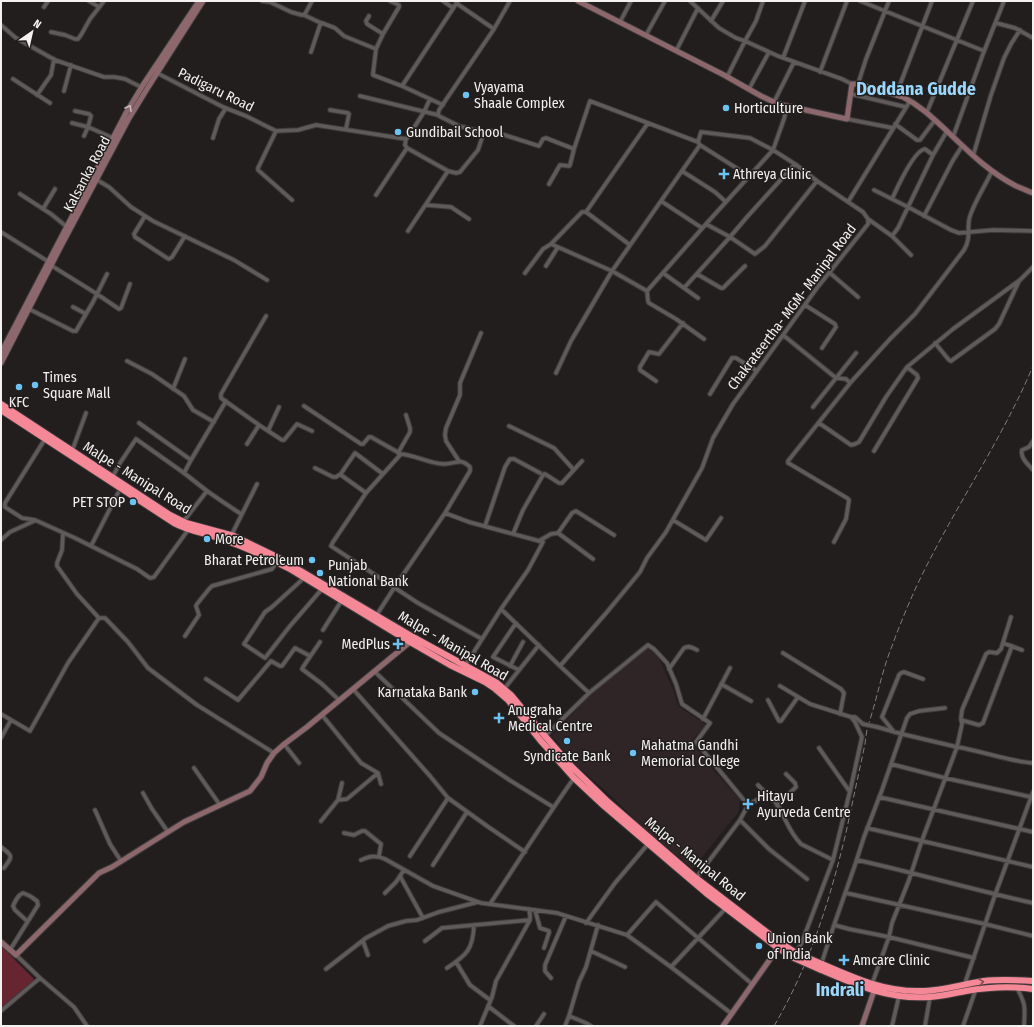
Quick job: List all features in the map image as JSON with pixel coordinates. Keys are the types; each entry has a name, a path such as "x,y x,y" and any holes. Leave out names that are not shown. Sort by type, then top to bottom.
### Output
{"highway":[{"name":"Malpe - Manipal Road","path":"1,404 170,515 188,530 221,538 277,562 410,642 451,662 465,666 488,678 504,689 583,778 636,830 648,844 686,877 778,948 820,967 873,988 890,989 915,994 984,981 1033,981"},
{"name":"Malpe - Manipal Road","path":"1,410 167,519 231,536 277,557 485,682 502,694 574,778 604,806 795,955"},
{"path":"873,988 899,996 915,994 930,997 976,989 1001,987 1033,988"}],"street":[{"path":"44,7 48,1"},
{"path":"89,1 99,7"},
{"path":"51,32 78,39 90,19 104,1"},
{"path":"1,354 50,264 67,227 126,113 141,87 199,1"},
{"name":"Kalsanka Road","path":"1,363 29,310 50,264 97,180 128,120 203,1"},
{"path":"262,1 269,1 291,12 304,15 335,28 344,36 376,49"},
{"path":"304,15 312,1"},
{"path":"390,1 399,5 400,7 383,34 376,49 373,75 402,86 443,105"},
{"path":"443,1 453,8"},
{"path":"438,115 443,105 494,30 510,1"},
{"path":"578,1 774,102 847,119 894,126 919,141 935,120"},
{"path":"620,22 631,1"},
{"path":"646,36 664,1"},
{"path":"690,1 719,28 736,38 745,40 783,58 820,72 910,100 927,112 973,156 992,171 1009,182 1033,193"},
{"path":"712,21 723,1"},
{"path":"727,77 756,21 763,1"},
{"path":"783,58 805,1"},
{"path":"820,72 847,1"},
{"path":"860,1 984,51"},
{"path":"847,119 851,94 889,1"},
{"path":"896,95 932,1"},
{"path":"927,112 974,1"},
{"path":"953,137 1004,1"},
{"path":"402,86 457,2 494,30"},
{"path":"676,51 698,8"},
{"path":"369,16 366,21 367,24 383,34"},
{"path":"996,22 1020,30 1033,38"},
{"path":"311,52 320,23"},
{"path":"1,25 16,38 54,59 104,77 125,79 141,87"},
{"path":"973,156 991,95 1004,58 1020,30"},
{"path":"749,89 769,52"},
{"path":"37,95 52,75 54,59"},
{"path":"774,102 794,62"},
{"path":"64,91 71,65"},
{"name":"Padigaru Road","path":"157,73 226,108 276,131"},
{"path":"13,79 50,103"},
{"path":"851,94 906,107"},
{"path":"360,96 438,115 458,126 484,132 492,131 539,146 543,139 546,138 574,149"},
{"path":"430,99 424,112 406,139 405,145 407,148 448,171 456,173 460,172 478,150 484,132"},
{"path":"848,202 910,100"},
{"path":"549,184 560,165 570,165 590,101 699,143 749,176"},
{"path":"704,339 682,323 649,303 647,291 772,150 784,119 787,106"},
{"path":"213,138 219,119 226,108"},
{"path":"330,110 349,114 346,129"},
{"path":"75,111 89,114 91,116 84,136"},
{"path":"72,123 114,138"},
{"path":"525,273 542,249 551,244 581,213 586,212 648,123"},
{"path":"292,200 258,170 276,131 296,130 316,125 406,139"},
{"path":"892,236 898,228 933,155 947,131"},
{"path":"556,373 571,341 612,271 682,171 699,143 701,132 750,138 795,164 684,288"},
{"path":"924,216 962,146"},
{"path":"376,195 407,148"},
{"path":"892,199 907,168 921,150 925,149 933,155"},
{"name":"Chakrateertha- MGM- Manipal Road","path":"560,666 640,572 647,558 666,532 702,468 713,438 733,404 805,305 868,224 868,219 863,212 817,181 795,164"},
{"path":"408,230 448,171"},
{"path":"682,171 715,192 726,202"},
{"path":"834,542 846,519 849,500 788,463 788,461 850,383 915,314 966,246 970,232 970,217 992,171"},
{"path":"97,180 109,187 131,207 145,216 234,260 267,280"},
{"path":"706,224 730,237 754,254 765,246 817,181"},
{"path":"43,209 55,189"},
{"path":"874,190 959,233 993,230 1033,231"},
{"path":"20,194 67,227"},
{"path":"661,201 702,228"},
{"path":"426,205 450,207 469,219"},
{"path":"586,212 630,245"},
{"path":"145,216 134,234 135,237 167,258 169,259 172,257 185,236"},
{"path":"868,219 892,236 911,255"},
{"path":"1,232 120,309 130,284"},
{"path":"551,244 612,271 647,291"},
{"path":"546,266 558,247"},
{"path":"697,274 720,288 723,288 745,266"},
{"path":"819,422 851,445 859,442 886,397 907,367 953,329 1020,280 1033,267"},
{"path":"663,272 698,298"},
{"path":"830,273 858,297"},
{"path":"29,310 73,331 76,331 107,274"},
{"path":"935,343 951,361 995,329 1001,320 1020,280"},
{"path":"805,305 835,324 836,327 822,348"},
{"path":"73,307 86,314"},
{"path":"266,316 221,394 221,398 283,440 298,424 312,431"},
{"path":"656,381 640,370 640,367 649,352 659,354 682,323"},
{"path":"459,461 446,441 446,428 460,395 460,383 481,333"},
{"path":"783,335 836,378 846,379 850,383"},
{"path":"813,407 856,353"},
{"path":"710,394 732,358 736,358 757,370"},
{"path":"173,389 185,359"},
{"path":"127,361 152,374 184,396 193,410 214,422"},
{"path":"874,451 918,378 917,375 907,367"},
{"path":"184,473 226,401"},
{"path":"304,406 361,444 363,444 370,437 399,453 441,464 452,464 459,461 465,462 469,465 470,469 445,513 376,616"},
{"path":"268,431 279,407"},
{"path":"72,451 86,413"},
{"path":"406,415 410,432 399,453 384,474 366,493 331,546 418,603 482,639"},
{"path":"139,424 191,460"},
{"path":"247,444 259,425"},
{"path":"509,426 554,448 574,470"},
{"path":"45,439 10,493 4,505 22,518 35,520 91,546 137,569 148,578 152,578 188,530"},
{"path":"112,478 136,439 241,514"},
{"path":"1033,441 1029,447 1022,450 1021,455 1033,470"},
{"path":"315,468 336,477 340,475 355,454 384,474"},
{"path":"485,526 505,467 510,459 514,459 540,473"},
{"path":"513,534 523,510 543,475 545,474 561,483 582,461"},
{"path":"340,475 366,493"},
{"path":"231,536 257,484"},
{"path":"182,524 207,491"},
{"path":"91,546 118,493"},
{"path":"558,533 572,513 577,511 614,535"},
{"path":"445,513 469,522 539,541 551,534 558,533 593,559"},
{"path":"673,520 706,540 721,518"},
{"path":"1,540 10,532 35,520"},
{"path":"63,533 62,550 57,564 77,594 100,618 105,618 128,642 146,667 197,705 274,753"},
{"path":"465,666 528,570 542,542 539,541"},
{"path":"185,636 199,615 196,606 197,604 210,587 272,569 277,562"},
{"path":"304,578 265,612 244,644 280,666 282,666 295,648 310,656"},
{"path":"265,658 322,589"},
{"path":"322,630 342,600"},
{"path":"501,609 589,693"},
{"path":"862,1026 892,923 957,747 962,724 962,710 986,654 989,652 997,653 1001,649 1011,617"},
{"path":"1,714 30,731 68,663 100,618"},
{"path":"516,623 493,658 519,670"},
{"path":"320,642 302,669 322,684 339,700"},
{"path":"16,954 100,873 184,822 250,791 261,777 267,763 274,753 308,727 410,642"},
{"path":"510,666 523,642"},
{"path":"1003,643 1022,650"},
{"path":"504,689 539,645"},
{"path":"545,736 589,693 648,645 654,648 667,663 676,684 682,704 710,724 696,742 748,805"},
{"path":"670,669 686,646 697,650"},
{"path":"961,720 979,725 983,723 1012,646"},
{"path":"783,652 841,689 844,693 840,714"},
{"path":"206,679 238,700 270,661"},
{"path":"702,719 730,668"},
{"path":"374,671 439,733 553,807"},
{"path":"895,732 882,717 898,675 904,672 923,679"},
{"path":"721,684 751,701"},
{"path":"780,686 810,704 850,718 855,722 862,737 833,860 802,942 795,955"},
{"path":"353,689 448,798 525,852"},
{"path":"768,700 777,718 781,721 798,696"},
{"path":"820,967 867,828 910,714 919,711 945,708"},
{"path":"322,715 361,763 378,773 381,784"},
{"path":"850,718 855,717 863,724 902,734 1033,763"},
{"path":"1,738 11,720"},
{"path":"284,744 299,763"},
{"path":"819,748 850,792"},
{"path":"891,764 1031,798"},
{"path":"194,768 220,805"},
{"path":"338,800 348,799 378,773"},
{"path":"778,805 796,787 795,783 786,774"},
{"path":"490,904 553,807 574,778"},
{"path":"321,821 338,800 342,783"},
{"path":"758,785 778,805 788,827 801,844 833,860"},
{"path":"967,985 966,980 985,924 1033,792"},
{"path":"143,793 168,832"},
{"path":"696,878 740,820 748,805 767,794"},
{"path":"879,797 1033,832"},
{"path":"410,856 448,798"},
{"path":"95,810 110,844 121,861"},
{"path":"433,865 468,812"},
{"path":"740,820 769,849 807,879"},
{"path":"867,828 1033,867"},
{"path":"344,833 354,835 365,831 381,844 379,856"},
{"path":"586,923 648,844"},
{"path":"1,847 11,855 10,860 4,868"},
{"path":"361,860 368,857 379,856 432,886 478,902 557,913 627,935 732,1014"},
{"path":"857,860 911,872 995,895 1033,903"},
{"path":"385,893 404,870"},
{"path":"400,876 423,918"},
{"path":"10,950 38,905 37,901 23,893 17,898 13,906 15,910 27,921"},
{"path":"846,893 1033,936"},
{"path":"326,969 362,941 375,932 388,926 423,918 439,912 478,902"},
{"path":"627,935 656,902 752,984"},
{"path":"671,967 726,908"},
{"path":"480,1026 496,981 530,920 529,909"},
{"path":"535,910 540,928 549,931 544,948"},
{"path":"551,978 545,972 545,965 566,916"},
{"path":"425,941 442,928 530,920"},
{"path":"447,968 468,952 472,940 474,925"},
{"path":"565,1026 579,982 586,967 598,925"},
{"path":"834,925 974,958"},
{"path":"362,941 368,955"},
{"path":"1,942 74,1007 87,1026"},
{"path":"723,1026 778,948"},
{"path":"590,951 625,967"},
{"path":"456,962 470,985 490,1000"},
{"path":"1,1011 40,978"},
{"path":"1016,987 1024,1003 1024,1026"},
{"path":"964,1026 976,989"},
{"path":"892,1026 899,996"},
{"path":"925,1026 930,997"},
{"path":"488,1006 514,1026"},
{"path":"536,1026 544,1014"},
{"path":"569,1016 591,1026"}],"shaded area":[{"name":"Mahatma Gandhi Memorial College","path":"649,647 659,658 674,692 678,706 706,725 691,741 716,773 740,800 738,813 693,869 645,829 607,792 576,765 552,736 592,693"},
{"path":"1,946 33,978 34,981 1,1009"}],"railway":[{"path":"774,1026 787,1003 809,955 826,905 841,854 865,744 867,728 884,668 897,632 927,565 996,442 1022,392 1033,366"}],"place":[{"name":"Vyayama Shaale Complex","path":"466,95"},
{"name":"Horticulture","path":"726,108"},
{"name":"Gundibail School","path":"398,132"},
{"name":"Athreya Clinic","path":"724,174"},
{"name":"Times Square Mall","path":"35,385"},
{"name":"KFC","path":"19,387"},
{"name":"PET STOP","path":"133,502"},
{"name":"More","path":"207,539"},
{"name":"Bharat Petroleum","path":"312,560"},
{"name":"Punjab National Bank","path":"320,573"},
{"name":"MedPlus","path":"398,644"},
{"name":"Karnataka Bank","path":"475,692"},
{"name":"Anugraha Medical Centre","path":"499,718"},
{"name":"Syndicate Bank","path":"567,741"},
{"name":"Mahatma Gandhi Memorial College","path":"633,753"},
{"name":"Hitayu Ayurveda Centre","path":"748,804"},
{"name":"Union Bank of India","path":"759,946"},
{"name":"Amcare Clinic","path":"844,960"}],"district":[{"name":"Doddana Gudde","path":"916,89"},
{"name":"Indrali","path":"840,990"}]}
